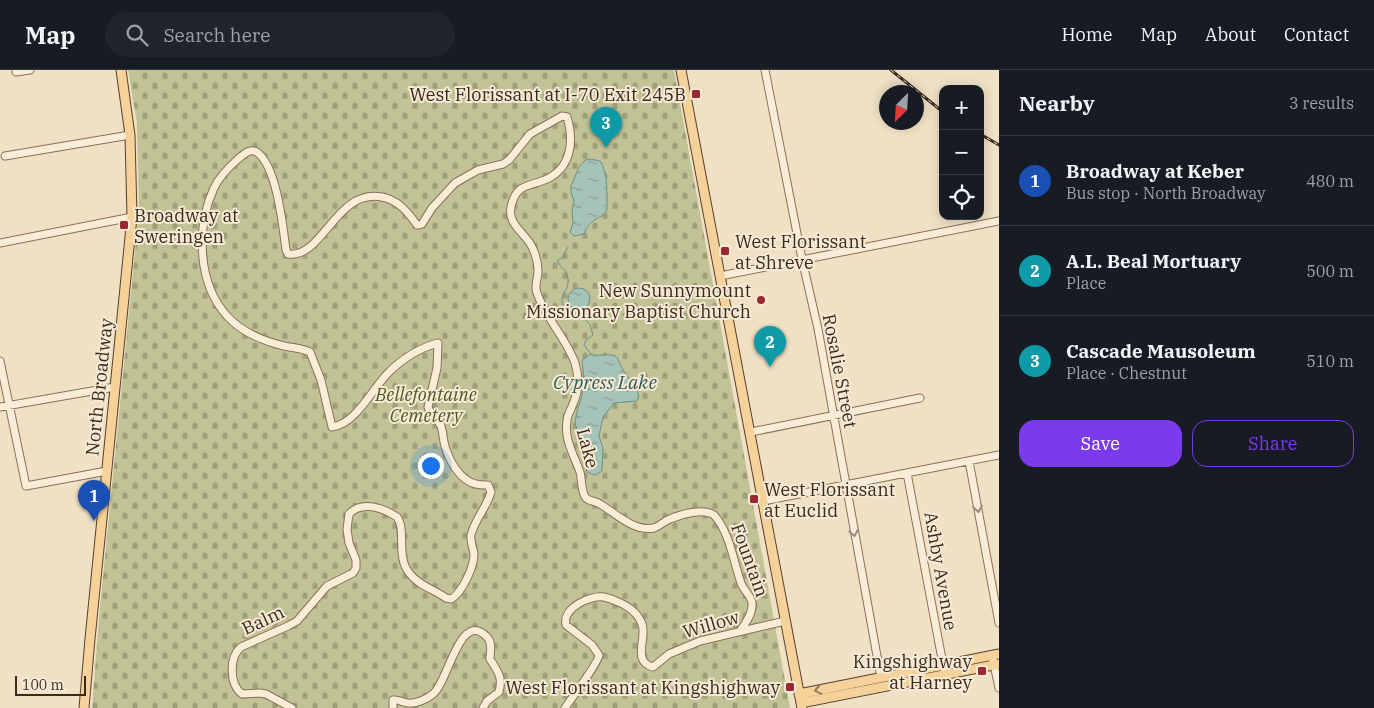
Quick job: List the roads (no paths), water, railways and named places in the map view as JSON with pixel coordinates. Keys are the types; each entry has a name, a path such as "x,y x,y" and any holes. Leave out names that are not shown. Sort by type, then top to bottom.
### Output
{"main road":[{"name":"North Broadway","path":"84,708 132,217 130,135 121,70"},
{"path":"682,70 801,702"},
{"path":"801,702 944,670 996,655"},
{"path":"801,702 881,678 997,664"}],"street":[{"path":"16,72 30,70"},
{"name":"Rosalie Street","path":"766,70 802,259 818,329 881,678"},
{"name":"Lake","path":"354,571 356,560 349,542 348,518 353,510 359,507 377,508 397,517 400,524 402,556 405,568 416,580 446,598 451,599 455,597 473,563 474,555 471,534 491,492 488,485 474,484 457,470 451,462 445,447 440,424 429,411 428,407 437,368 438,343 419,350 404,359 378,384 353,416 342,424 332,427 321,380 310,352 252,336 239,327 220,308 212,296 204,268 203,239 205,216 215,186 232,165 249,151 253,150 259,153 268,168 275,187 286,250 288,254 298,253 308,247 347,206 365,197 376,196 397,203 420,226 438,200 455,183 478,170 497,166 509,160 530,134 565,115 569,124 572,143 566,160 556,173 548,178 524,186 518,191 511,205 510,212 514,224 527,238 535,254 538,272 536,292 571,354 577,372 577,392 568,417 567,430 570,448 579,472 585,497 597,502 623,520 645,528 653,528 670,519"},
{"path":"5,156 130,135"},
{"path":"0,243 132,217"},
{"path":"720,276 999,221"},
{"path":"0,361 26,486 107,471"},
{"path":"0,407 115,387"},
{"path":"751,432 920,398"},
{"path":"763,501 999,455"},
{"path":"969,461 999,623"},
{"name":"Ashby Avenue","path":"907,474 944,670"},
{"name":"Fountain","path":"670,519 705,512 711,512 718,519 731,548 740,582 752,601 749,616 740,630"},
{"name":"Balm","path":"292,708 266,694 242,694 237,690 232,669 236,651 293,624 327,586 348,577 354,571"},
{"name":"Willow","path":"566,708 599,657 592,645 570,630 565,621 567,614 592,597 603,597 631,609 638,616 644,629 640,651 644,662 650,666 655,666 669,654 684,647 740,630 785,621"},
{"path":"393,708 394,700 408,703 418,702 439,689 460,642 465,634 472,631 482,633 489,638 491,644 490,659 500,673 499,692 487,701 483,708"},
{"path":"996,655 999,688"}],"water":[{"path":"585,160 600,161 603,165 607,210 589,225 584,234 574,236 570,232 573,223 572,211 574,201 571,186 579,167"},
{"path":"579,288 587,291 590,299 587,307 579,310 571,307 568,299 571,291"},
{"name":"Cypress Lake","path":"591,354 613,355 616,357 636,388 639,397 637,401 614,403 603,417 599,436 603,448 602,470 594,475 587,472 575,422 582,396 584,378 582,360"}],"waterway":[{"path":"568,247 562,258 557,261 566,271 568,278 562,303 566,310 582,316 590,325 593,335 586,340 584,345 591,354"}],"railway":[{"path":"891,70 939,109"},
{"path":"984,136 999,145"}],"place":[{"name":"West Florissant at I-70 Exit 245B","path":"696,94"},
{"name":"Cascade Mausoleum","path":"606,148"},
{"name":"Broadway at Sweringen","path":"124,225"},
{"name":"West Florissant at Shreve","path":"725,251"},
{"name":"New Sunnymount Missionary Baptist Church","path":"761,300"},
{"name":"A.L. Beal Mortuary","path":"770,367"},
{"name":"West Florissant at Euclid","path":"754,499"},
{"name":"Broadway at Keber","path":"94,521"},
{"name":"Kingshighway at Harney","path":"982,671"},
{"name":"West Florissant at Kingshighway","path":"790,687"}],"park label":[{"name":"Bellefontaine Cemetery","path":"426,404"}]}
